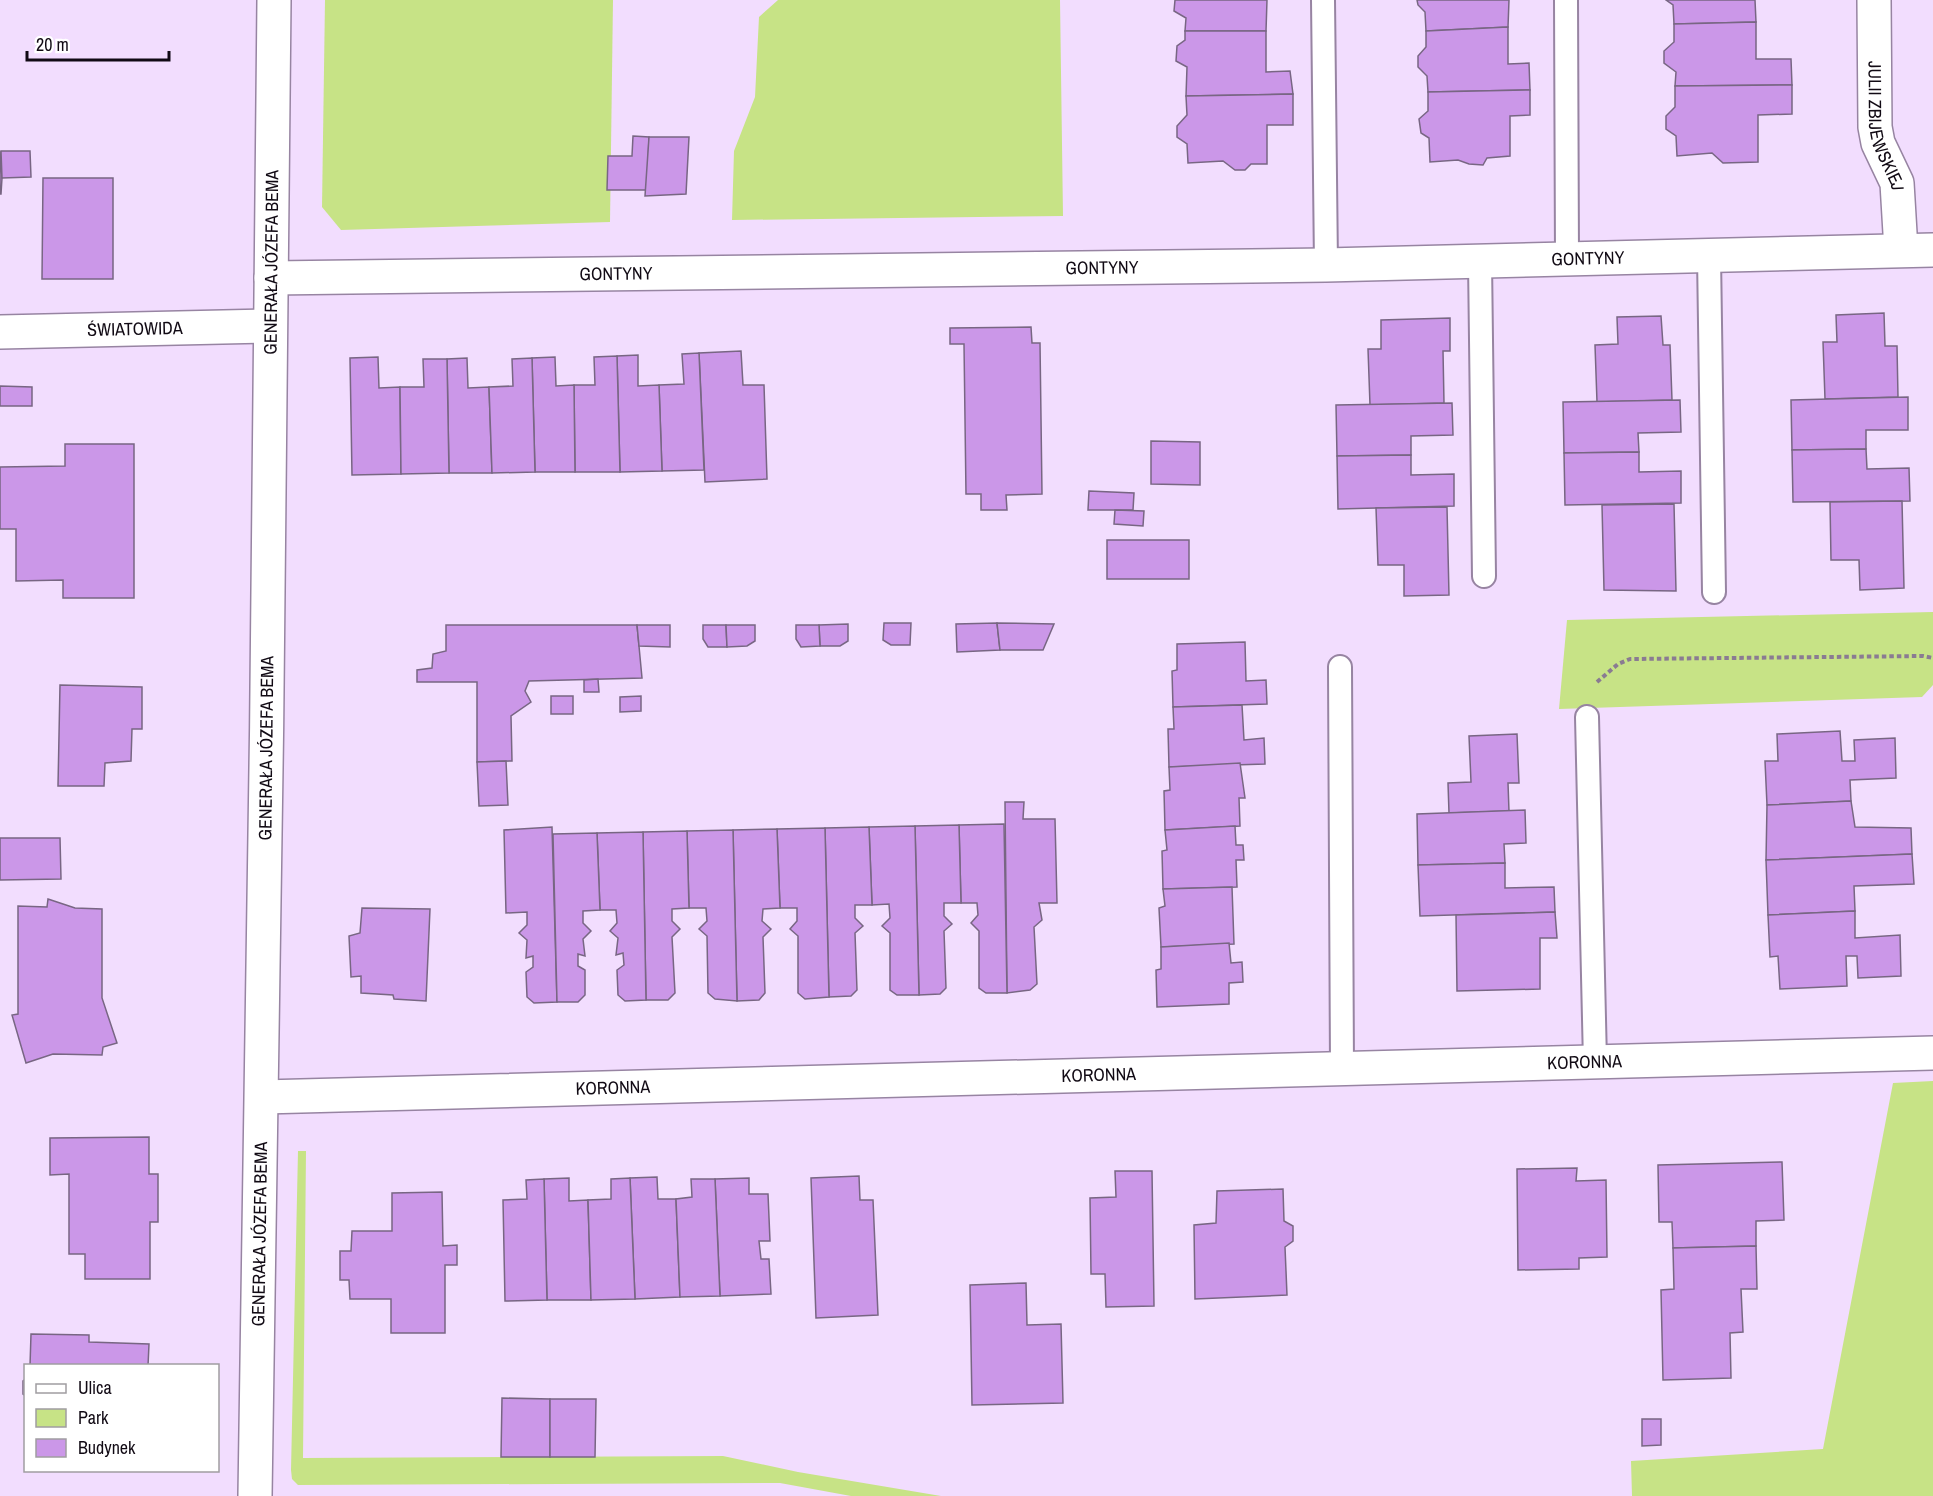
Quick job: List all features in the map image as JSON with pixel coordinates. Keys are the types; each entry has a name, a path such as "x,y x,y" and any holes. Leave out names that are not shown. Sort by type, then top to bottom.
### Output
{"street":[{"name":"GENERAŁA JÓZEFA BEMA","path":"255,1496 263,1097 274,0"},
{"name":"JULII ZBIJEWSKIEJ","path":"1874,0 1875,127 1878,143 1897,183 1917,250"},
{"name":"GONTYNY","path":"271,278 1326,265 1917,250"},
{"name":"ŚWIATOWIDA","path":"0,332 269,326"},
{"name":"KORONNA","path":"263,1097 1933,1053"}],"lane":[{"path":"1323,0 1326,265"},
{"path":"1566,0 1567,259"},
{"path":"1709,256 1714,592"},
{"path":"1480,261 1484,576"},
{"path":"1340,667 1342,1068"},
{"path":"1587,717 1595,1062"}],"path":[{"path":"1587,717 1587,699 1594,685 1606,672 1630,659 1911,656 1933,658"}],"green space":[{"path":"325,0 613,0 610,222 341,230 322,207"},
{"path":"778,0 1060,0 1063,216 732,220 734,151 755,97 759,17"},
{"path":"1933,612 1933,685 1922,697 1559,709 1567,620"},
{"path":"1933,1081 1933,1496 1632,1496 1631,1461 1823,1449 1893,1083"},
{"path":"298,1151 306,1151 303,1458 723,1456 798,1472 941,1496 851,1496 780,1483 298,1485 292,1479 291,1470"}],"building":[{"path":"1175,0 1267,0 1266,31 1185,31 1186,18 1174,11"},
{"path":"1417,0 1509,0 1508,27 1426,31 1425,12 1418,5"},
{"path":"1666,0 1755,0 1756,22 1674,24 1673,5"},
{"path":"1756,22 1756,59 1791,59 1792,85 1675,86 1676,72 1664,63 1664,51 1674,42 1674,24"},
{"path":"1508,27 1508,64 1529,63 1530,90 1428,92 1427,76 1418,67 1418,56 1426,47 1426,31"},
{"path":"1185,31 1266,31 1266,72 1290,71 1293,94 1186,96 1187,67 1176,61 1177,46 1185,40"},
{"path":"1792,85 1792,114 1758,115 1758,162 1723,163 1712,153 1677,156 1676,136 1666,129 1666,116 1675,107 1675,86"},
{"path":"1530,90 1530,115 1510,116 1510,156 1487,158 1483,165 1458,160 1430,162 1429,138 1421,133 1419,119 1428,111 1428,92"},
{"path":"1293,94 1293,125 1267,125 1267,164 1251,164 1245,170 1235,170 1223,161 1188,163 1187,144 1177,137 1177,126 1187,115 1186,96"},
{"path":"633,136 649,137 647,190 607,190 608,156 632,156"},
{"path":"649,137 689,137 686,194 645,196"},
{"path":"0,151 2,178 1,194 0,194"},
{"path":"1,151 30,151 31,177 2,178"},
{"path":"43,178 113,178 113,279 42,279"},
{"path":"1884,313 1885,346 1897,346 1898,397 1825,399 1823,342 1837,342 1836,315"},
{"path":"1661,316 1663,345 1670,345 1672,400 1597,402 1595,345 1618,344 1617,317"},
{"path":"1450,318 1450,351 1443,351 1444,403 1370,405 1368,349 1381,349 1381,320"},
{"path":"1031,327 1032,343 1040,343 1042,494 1006,495 1007,510 981,510 981,494 966,494 964,344 950,344 950,328"},
{"path":"741,351 743,385 764,385 767,479 705,482 699,353"},
{"path":"699,353 704,470 662,471 659,385 684,384 682,354"},
{"path":"638,355 638,386 659,385 662,471 620,472 617,356"},
{"path":"617,356 620,472 575,472 574,385 595,385 594,357"},
{"path":"378,357 379,388 400,387 401,474 352,475 350,358"},
{"path":"555,357 556,386 574,385 575,472 535,472 532,358"},
{"path":"467,358 468,388 489,387 492,473 449,473 447,359"},
{"path":"532,358 535,472 492,473 489,387 513,386 512,359"},
{"path":"423,359 447,359 449,473 401,474 400,387 424,387"},
{"path":"0,386 32,387 32,406 0,406"},
{"path":"1908,397 1908,430 1866,430 1866,449 1792,450 1791,400"},
{"path":"1680,400 1681,432 1638,433 1639,452 1564,453 1563,402"},
{"path":"1452,403 1453,435 1411,436 1411,455 1337,456 1336,405"},
{"path":"1151,441 1200,442 1200,485 1151,484"},
{"path":"65,444 134,444 134,598 63,598 63,580 16,581 16,529 0,529 0,467 65,466"},
{"path":"1866,449 1867,469 1909,468 1910,501 1793,502 1792,450"},
{"path":"1639,452 1639,472 1681,471 1681,503 1565,505 1564,453"},
{"path":"1411,455 1411,475 1454,474 1454,506 1338,509 1337,456"},
{"path":"1089,491 1134,493 1133,510 1088,510"},
{"path":"1902,501 1904,588 1860,590 1859,560 1831,560 1830,502"},
{"path":"1674,504 1676,591 1604,590 1602,505"},
{"path":"1447,507 1449,595 1404,596 1404,565 1378,565 1376,508"},
{"path":"1115,510 1144,511 1143,526 1114,524"},
{"path":"1107,540 1189,540 1189,579 1107,579"},
{"path":"884,623 911,623 910,645 891,645 883,640"},
{"path":"997,623 1000,650 957,652 956,624"},
{"path":"997,623 1054,624 1043,650 1000,650"},
{"path":"848,624 848,641 840,646 820,646 819,625"},
{"path":"446,625 637,625 642,678 529,681 525,691 531,702 511,716 512,761 477,762 477,682 417,682 417,670 432,668 433,654 446,651"},
{"path":"637,625 670,625 670,647 639,646"},
{"path":"703,625 726,625 727,647 708,647 703,639"},
{"path":"726,625 755,625 755,641 747,646 727,647"},
{"path":"796,625 819,625 820,646 801,647 796,639"},
{"path":"1245,642 1246,681 1266,680 1267,704 1173,707 1172,671 1177,670 1177,644"},
{"path":"598,679 599,692 584,692 584,680"},
{"path":"60,685 142,687 142,729 132,729 131,761 105,763 104,786 58,786"},
{"path":"551,696 573,696 573,714 551,714"},
{"path":"641,696 641,711 620,712 620,697"},
{"path":"1242,705 1244,740 1264,738 1265,764 1169,767 1168,729 1174,729 1173,707"},
{"path":"1840,731 1842,761 1855,761 1854,740 1895,738 1896,778 1850,780 1851,801 1767,805 1765,761 1778,761 1777,734"},
{"path":"1517,734 1519,783 1508,783 1509,811 1449,813 1448,783 1471,782 1469,736"},
{"path":"506,761 508,805 479,806 477,762"},
{"path":"1240,763 1245,798 1239,798 1240,826 1165,830 1164,791 1170,790 1169,767"},
{"path":"1851,801 1855,827 1911,828 1912,854 1766,860 1767,805"},
{"path":"1005,802 1024,802 1023,819 1055,819 1057,903 1039,903 1042,920 1034,927 1037,984 1030,990 1007,993"},
{"path":"1525,810 1526,843 1504,844 1505,863 1418,865 1417,814"},
{"path":"1004,824 1007,993 986,993 979,988 979,931 971,923 978,915 977,903 961,903 959,825"},
{"path":"959,825 961,903 944,903 944,916 952,924 944,931 946,988 940,994 919,995 915,826"},
{"path":"915,826 919,995 897,995 890,990 890,933 882,926 890,918 889,904 872,905 869,827"},
{"path":"1235,826 1236,845 1243,845 1244,860 1236,860 1237,887 1163,889 1162,851 1167,850 1165,830"},
{"path":"552,827 557,1002 534,1003 527,997 526,972 533,967 533,956 526,958 527,940 519,933 527,925 527,912 506,913 504,830"},
{"path":"869,827 872,905 855,905 855,918 863,926 855,933 857,990 851,996 829,997 825,828"},
{"path":"825,828 829,997 805,999 798,993 798,936 790,929 797,921 797,908 780,908 777,829"},
{"path":"777,829 780,908 763,909 762,921 771,929 763,937 765,993 759,1000 737,1001 733,830"},
{"path":"733,830 737,1001 715,999 708,993 707,936 699,929 707,921 706,908 689,908 687,831"},
{"path":"687,831 689,908 672,909 672,921 680,929 672,937 675,993 668,1000 646,1000 643,832"},
{"path":"643,832 646,1000 625,1001 618,995 617,970 624,965 623,953 616,955 618,938 610,931 617,923 616,910 600,910 597,833"},
{"path":"597,833 600,910 583,911 583,923 591,931 583,939 585,956 578,954 578,966 585,970 585,995 578,1002 557,1002 553,834"},
{"path":"0,838 60,838 61,879 0,880"},
{"path":"1912,854 1914,884 1854,886 1855,911 1768,915 1766,860"},
{"path":"1505,863 1505,888 1554,887 1555,912 1420,916 1418,865"},
{"path":"1232,887 1234,944 1161,947 1159,908 1165,906 1163,889"},
{"path":"48,899 75,908 102,909 102,998 117,1043 103,1047 102,1055 53,1054 26,1063 12,1015 18,1014 18,906 47,907"},
{"path":"362,908 430,909 426,1001 394,999 393,995 361,993 361,976 351,977 349,936 360,933"},
{"path":"1855,911 1855,938 1900,935 1901,976 1858,978 1857,956 1846,956 1847,986 1780,989 1778,956 1770,957 1768,915"},
{"path":"1555,912 1557,938 1540,938 1540,989 1457,991 1456,915"},
{"path":"1229,943 1231,963 1242,962 1243,982 1229,983 1229,1004 1157,1007 1156,970 1161,969 1161,947"},
{"path":"149,1137 149,1174 158,1174 158,1222 150,1222 150,1279 85,1279 85,1254 69,1254 69,1174 50,1175 50,1138"},
{"path":"1782,1162 1784,1220 1756,1221 1756,1246 1673,1248 1672,1222 1659,1222 1658,1165"},
{"path":"1577,1168 1576,1181 1606,1180 1607,1257 1579,1258 1579,1269 1518,1270 1517,1169"},
{"path":"1115,1171 1152,1171 1154,1306 1106,1307 1105,1274 1091,1274 1090,1198 1116,1197"},
{"path":"859,1176 860,1200 873,1200 878,1315 816,1318 811,1178"},
{"path":"657,1177 658,1199 676,1199 680,1297 635,1299 630,1178"},
{"path":"569,1178 569,1201 588,1200 591,1300 547,1300 544,1179"},
{"path":"630,1178 635,1299 591,1300 588,1200 611,1199 611,1179"},
{"path":"749,1178 749,1194 768,1194 770,1241 759,1241 761,1259 769,1259 771,1294 720,1296 715,1179"},
{"path":"544,1179 547,1300 505,1301 503,1200 527,1199 526,1180"},
{"path":"691,1179 715,1179 720,1296 680,1297 676,1199 692,1197"},
{"path":"1283,1189 1284,1221 1293,1226 1293,1241 1285,1247 1287,1295 1195,1299 1194,1225 1216,1223 1217,1191"},
{"path":"442,1192 443,1246 457,1245 457,1265 445,1265 445,1333 391,1333 391,1299 350,1299 349,1280 340,1280 340,1251 351,1251 352,1231 392,1231 392,1193"},
{"path":"1756,1246 1757,1289 1741,1289 1743,1332 1730,1333 1731,1378 1663,1380 1661,1290 1674,1289 1673,1248"},
{"path":"1026,1283 1027,1325 1061,1324 1063,1403 972,1405 970,1285"},
{"path":"31,1334 89,1335 89,1342 149,1344 148,1364 30,1364"},
{"path":"502,1398 550,1399 550,1457 501,1457"},
{"path":"550,1399 596,1399 595,1457 550,1457"},
{"path":"1642,1419 1661,1419 1661,1445 1642,1446"}]}
